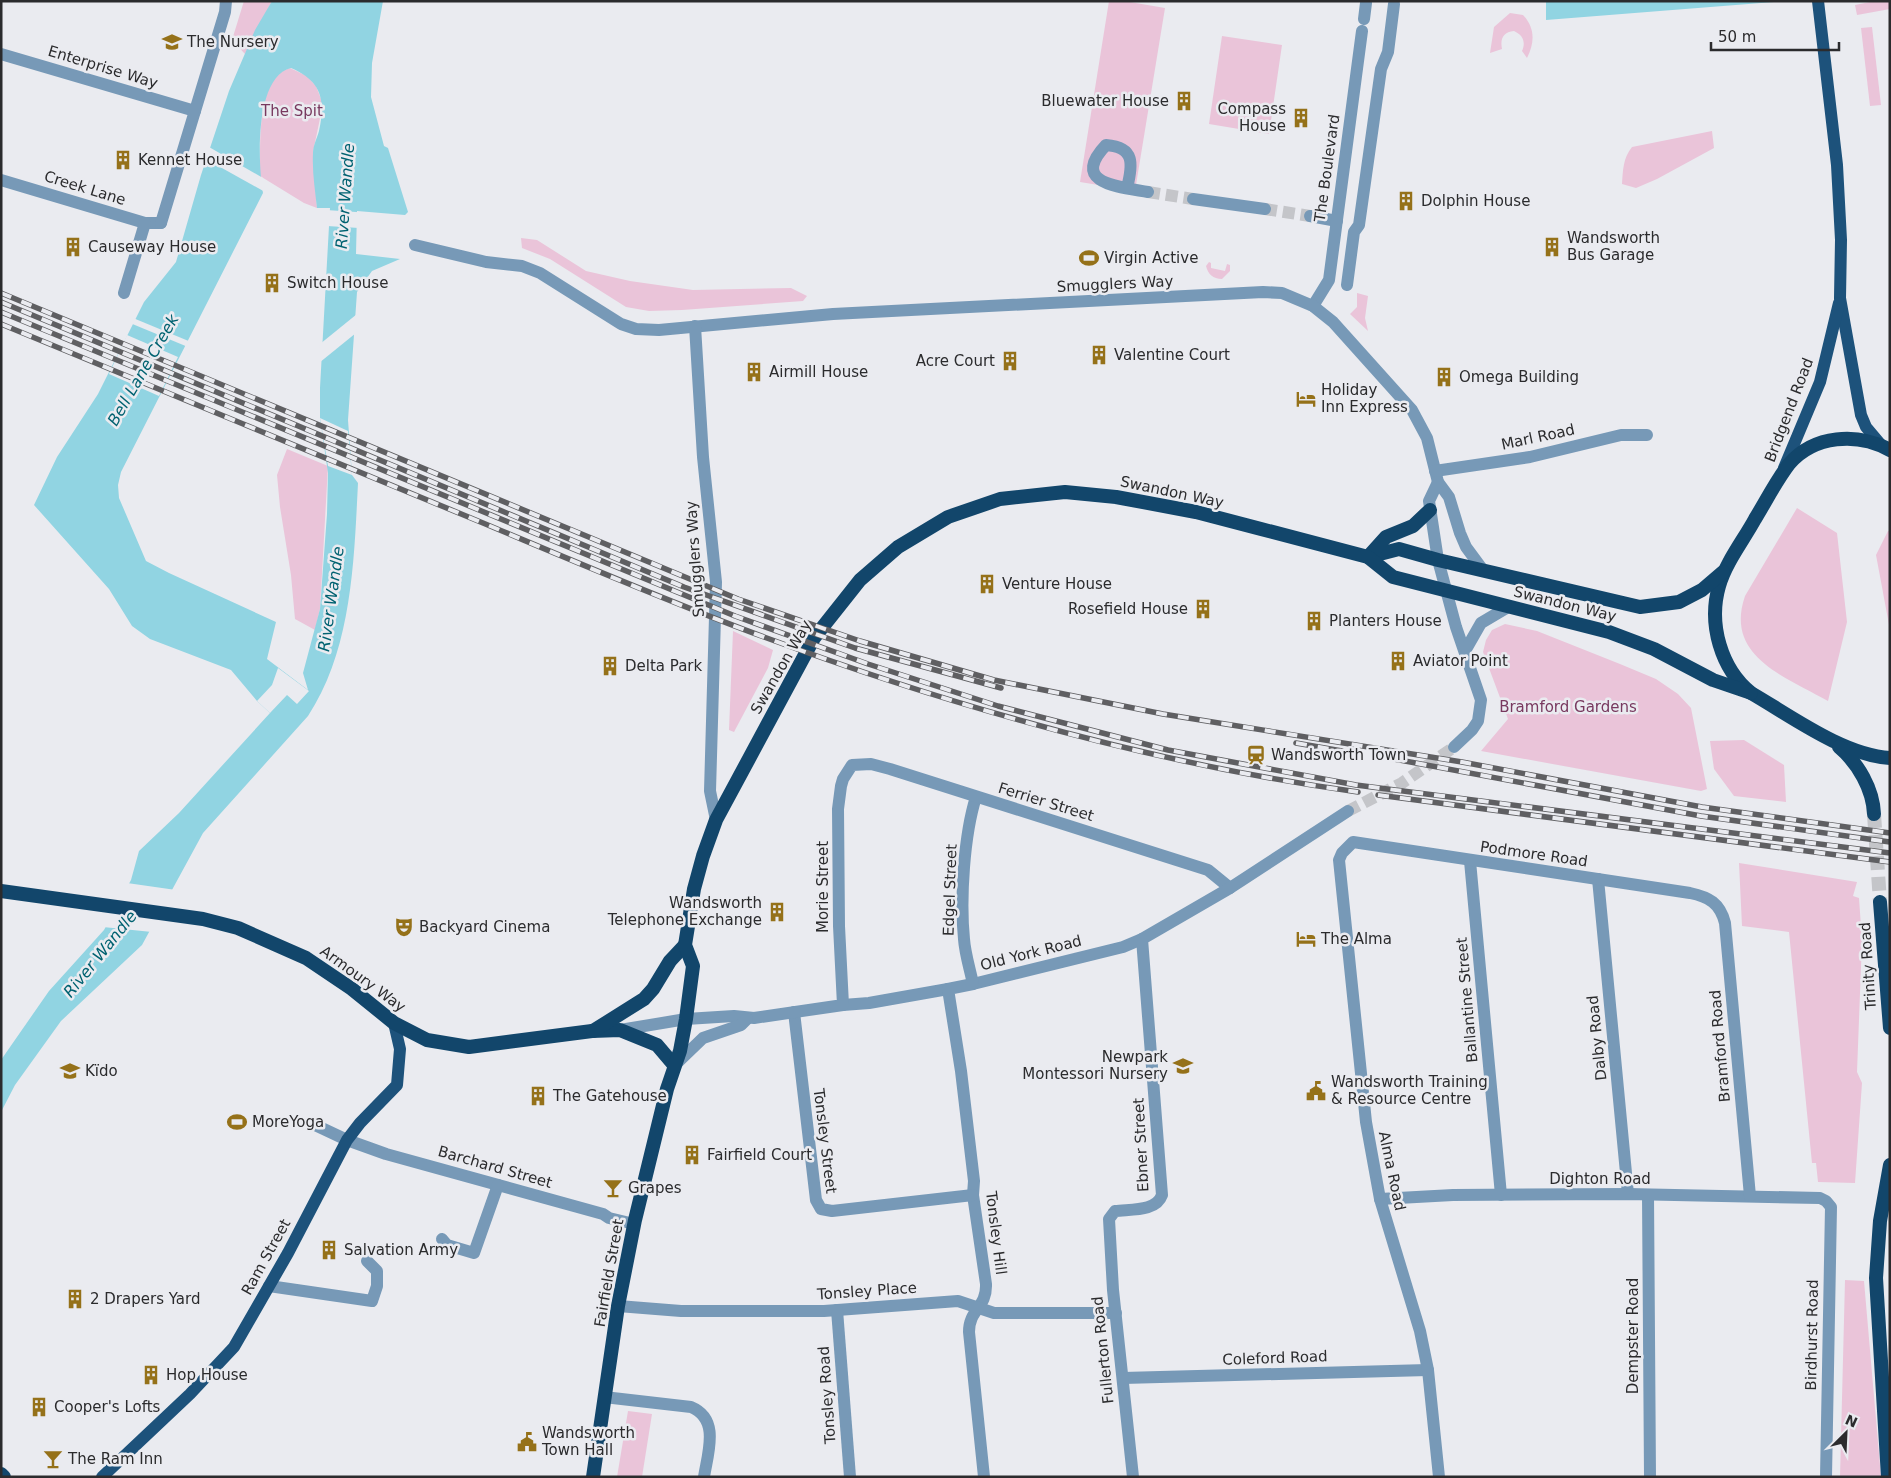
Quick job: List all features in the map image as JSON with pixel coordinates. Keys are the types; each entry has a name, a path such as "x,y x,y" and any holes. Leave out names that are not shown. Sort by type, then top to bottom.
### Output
{"highway":[{"path":"1886,448 1850,438 1822,442 1799,454 1782,475 1728,565 1717,597 1718,637 1721,651 1733,675 1751,693 1856,751 1890,758"},
{"name":"Swandon Way","path":"592,1031 644,999 653,989 670,961 684,945 694,889 716,820 814,638 860,580 898,547 955,514 1000,499 1065,492 1116,497 1196,512 1368,557 1393,577 1610,632 1654,649 1713,680 1751,693"},
{"path":"1368,557 1386,537 1413,526 1430,510"},
{"name":"Swandon Way","path":"1368,557 1399,549 1622,604 1655,607 1679,602 1702,590 1713,582 1728,565"},
{"path":"1823,734 1846,752 1854,763 1873,800 1874,814"},
{"name":"Armoury Way","path":"1,890 203,919 238,928 272,941 306,958 332,974 394,1023 427,1040 469,1047 592,1031 620,1030 657,1045 674,1065"},
{"name":"Trinity Road","path":"1880,902 1890,1028"},
{"path":"684,945 693,966 686,1019"},
{"name":"Fairfield Street","path":"593,1477 618,1306 634,1224 674,1065 680,1051 686,1019"},
{"path":"1888,1477 1876,1278 1880,1221 1890,1165"}],"main road":[{"name":"Bridgend Road","path":"1818,1 1837,165 1841,240 1840,298 1861,415 1866,427 1886,448"},
{"name":"Bridgend Road","path":"1782,475 1820,382 1840,298"},
{"name":"Ram Street","path":"102,1477 190,1394 234,1347 347,1140 360,1123 397,1085 400,1049 394,1023"}],"street":[{"path":"195,111 226,1"},
{"name":"The Boulevard","path":"1313,306 1329,280 1366,3"},
{"path":"1347,286 1354,232 1359,225 1381,68 1388,52 1394,4"},
{"name":"Enterprise Way","path":"1,54 195,111"},
{"name":"Creek Lane","path":"1,180 145,223 161,223 195,111"},
{"path":"1127,188 1148,192"},
{"path":"1193,198 1265,209"},
{"path":"1310,216 1337,221"},
{"path":"124,293 145,223"},
{"name":"Smugglers Way","path":"415,245 486,262 522,266 548,277 621,324 636,329 849,314 1263,292 1282,293 1313,306 1333,322 1412,410 1427,438 1437,476 1450,498 1466,547 1483,570"},
{"name":"Smugglers Way","path":"695,326 703,457 716,582 713,717 710,750 710,791 716,820"},
{"name":"Marl Road","path":"1437,476 1530,457 1621,435 1647,434"},
{"path":"1437,476 1429,501 1438,560 1465,651 1479,690 1481,708 1472,730 1457,744"},
{"path":"1465,651 1481,623 1508,607"},
{"name":"Ferrier Street","path":"848,770 859,763 871,764 1208,870 1230,888"},
{"name":"Morie Street","path":"844,1005 839,926 838,809 841,786 848,770"},
{"name":"Edgel Street","path":"973,984 964,939 964,921 966,855 976,797"},
{"name":"Old York Road","path":"686,1019 734,1016 747,1019 869,1003 973,984 1123,947 1142,940 1230,888 1348,811"},
{"name":"Podmore Road","path":"1353,842 1690,893 1710,899"},
{"name":"Alma Road","path":"1353,842 1342,853 1339,860 1339,868 1366,1122 1380,1199 1418,1320 1428,1370 1439,1477"},
{"name":"Ballantine Street","path":"1470,861 1501,1195"},
{"name":"Dalby Road","path":"1598,879 1628,1194"},
{"name":"Bramford Road","path":"1710,899 1720,909 1725,922 1750,1196"},
{"name":"Ebner Street","path":"1109,1219 1115,1211 1154,1206 1159,1202 1162,1195 1142,940"},
{"name":"Tonsley Hill","path":"948,989 962,1071 974,1181 973,1195 987,1294 971,1318 969,1332 984,1477"},
{"name":"Tonsley Street","path":"794,1012 816,1200 821,1209 832,1211 973,1195"},
{"name":"Armoury Way","path":"620,1030 686,1019"},
{"path":"674,1065 703,1038 741,1025 747,1019"},
{"name":"Barchard Street","path":"313,1124 347,1140 498,1186 634,1224"},
{"path":"442,1239 446,1245 474,1253 498,1186"},
{"name":"Dighton Road","path":"1380,1199 1453,1195 1628,1194 1820,1198"},
{"name":"Dempster Road","path":"1648,1195 1650,1477"},
{"name":"Birdhurst Road","path":"1820,1198 1826,1201 1831,1208 1826,1477"},
{"name":"Fullerton Road","path":"1109,1219 1116,1313 1133,1477"},
{"path":"269,1286 372,1301 377,1286 377,1271 367,1262"},
{"name":"Tonsley Place","path":"618,1306 681,1311 837,1310 958,1301 977,1309 999,1314 1116,1313"},
{"name":"Tonsley Road","path":"837,1310 850,1477"},
{"name":"Coleford Road","path":"1123,1378 1428,1370"},
{"path":"604,1397 691,1407 703,1414 710,1428 704,1477"}],"green space":[{"path":"244,1 272,1 245,54 232,40"},
{"path":"1109,1 1124,1 1165,8 1135,191 1080,182"},
{"path":"1875,1 1890,1 1890,9 1857,15 1855,5"},
{"path":"1510,13 1523,15 1532,30 1532,41 1527,58 1522,51 1523,39 1514,31 1505,34 1503,37 1501,42 1502,49 1490,53 1494,27"},
{"path":"1872,27 1881,105 1870,106 1861,28"},
{"path":"1222,36 1282,45 1269,134 1209,124"},
{"name":"The Spit","path":"290,68 307,76 316,86 323,104 313,152 317,208 304,203 260,176 262,115 265,99 271,85 279,74"},
{"path":"1712,131 1714,148 1657,179 1636,188 1622,184 1625,160 1632,147"},
{"path":"521,238 537,240 586,271 630,281 693,290 791,288 807,296 803,301 682,310 649,311 626,307 550,259 522,248"},
{"path":"1209,262 1211,263 1211,268 1225,271 1227,264 1230,265 1230,271 1222,279 1211,276 1206,266"},
{"path":"1357,293 1368,296 1365,318 1368,331 1350,314 1357,307"},
{"path":"287,449 328,466 320,609 315,630 295,619 277,475"},
{"path":"1797,508 1837,533 1847,622 1828,701 1794,683 1763,662 1751,650 1743,635 1741,617 1745,596"},
{"path":"1888,531 1890,531 1890,630 1876,555"},
{"name":"Bramford Gardens","path":"1505,624 1537,631 1620,664 1656,679 1678,694 1691,708 1707,789 1701,791 1481,751 1508,719 1483,652 1486,640 1492,630"},
{"path":"733,631 773,650 768,668 734,732 729,730"},
{"path":"1744,740 1784,765 1786,802 1734,796 1714,769 1710,741"},
{"path":"1739,863 1857,882 1853,896 1859,898 1862,941 1857,1072 1862,1083 1855,1183 1818,1182 1816,1163 1812,1163 1789,932 1742,926"},
{"path":"1845,1280 1864,1281 1881,1477 1840,1477"},
{"path":"628,1411 652,1414 642,1477 617,1477"}],"water":[{"path":"272,1 383,1 372,63 371,97 384,146 388,148 408,212 405,215 357,211 356,254 400,259 372,271 357,292 348,420 352,475 358,483 352,573 342,633 334,662 323,690 308,716 203,833 142,945 61,1021 15,1085 1,1112 1,1060 49,991 104,930 131,880 139,851 179,813 270,713 257,701 231,670 150,639 132,626 109,589 34,505 57,457 98,394 144,302 176,262 201,175 229,91 255,30","holes":["291,68 301,73 315,85 321,100 321,120 313,150 313,174 317,208 330,208 320,388 320,418 328,473 327,514 320,609 303,673 308,690 267,659 276,622 146,561 119,498 118,485 121,472 263,193 260,162 261,123 270,87 279,75"]},
{"path":"1546,1 1786,1 1546,20"}],"pier":[{"path":"209,147 263,178 265,192 204,158"},
{"path":"326,210 371,213 371,215 360,213 359,228 327,226"},
{"path":"357,314 356,333 319,363 320,344"},
{"path":"133,318 191,342 188,347 130,323"},
{"path":"127,335 178,357 159,396 109,374"},
{"path":"320,418 348,431 352,475 328,466"},
{"path":"278,668 309,691 297,704 287,695 270,713 257,701 272,685"},
{"path":"127,883 176,890 152,932 103,927"}],"tunnel":[{"path":"1148,192 1193,199"},
{"path":"1265,209 1310,216"},
{"path":"1348,811 1402,783 1454,747"},
{"path":"1874,814 1880,902"}],"railway":[{"path":"1,293 738,599 860,641 994,680 1163,714 1462,762 1702,807 1890,833"},
{"path":"1,302 684,587 855,648 1001,688"},
{"path":"1,312 735,616 868,664 998,706 1168,750 1356,785 1890,853"},
{"path":"1,324 658,596 728,624 837,663 983,710 1057,731 1207,766 1358,792"},
{"path":"1296,743 1342,751"},
{"path":"1394,759 1701,816 1890,842"},
{"path":"1378,795 1890,862"}],"place":[{"name":"The Nursery","path":"172,42"},
{"name":"Bluewater House","path":"1184,101"},
{"name":"Compass House","path":"1301,118"},
{"name":"Kennet House","path":"123,160"},
{"name":"Dolphin House","path":"1406,201"},
{"name":"Causeway House","path":"73,247"},
{"name":"Wandsworth Bus Garage","path":"1552,247"},
{"name":"Virgin Active","path":"1089,258"},
{"name":"Switch House","path":"272,283"},
{"name":"Valentine Court","path":"1099,355"},
{"name":"Acre Court","path":"1010,361"},
{"name":"Airmill House","path":"754,372"},
{"name":"Omega Building","path":"1444,377"},
{"name":"Holiday Inn Express","path":"1306,399"},
{"name":"Venture House","path":"987,584"},
{"name":"Rosefield House","path":"1203,609"},
{"name":"Planters House","path":"1314,621"},
{"name":"Aviator Point","path":"1398,661"},
{"name":"Delta Park","path":"610,666"},
{"name":"Wandsworth Town","path":"1256,755"},
{"name":"Wandsworth Telephone Exchange","path":"777,912"},
{"name":"Backyard Cinema","path":"404,927"},
{"name":"The Alma","path":"1306,939"},
{"name":"Newpark Montessori Nursery","path":"1183,1066"},
{"name":"Kïdo","path":"70,1071"},
{"name":"Wandsworth Training & Resource Centre","path":"1316,1091"},
{"name":"The Gatehouse","path":"538,1096"},
{"name":"MoreYoga","path":"237,1122"},
{"name":"Fairfield Court","path":"692,1155"},
{"name":"Grapes","path":"613,1188"},
{"name":"Salvation Army","path":"329,1250"},
{"name":"2 Drapers Yard","path":"75,1299"},
{"name":"Hop House","path":"151,1375"},
{"name":"Cooper's Lofts","path":"39,1407"},
{"name":"Wandsworth Town Hall","path":"527,1442"},
{"name":"The Ram Inn","path":"53,1459"}],"water label":[{"name":"River Wandle","path":"345,196"},
{"name":"Bell Lane Creek","path":"143,370"},
{"name":"River Wandle","path":"331,599"},
{"name":"River Wandle","path":"100,954"}]}
